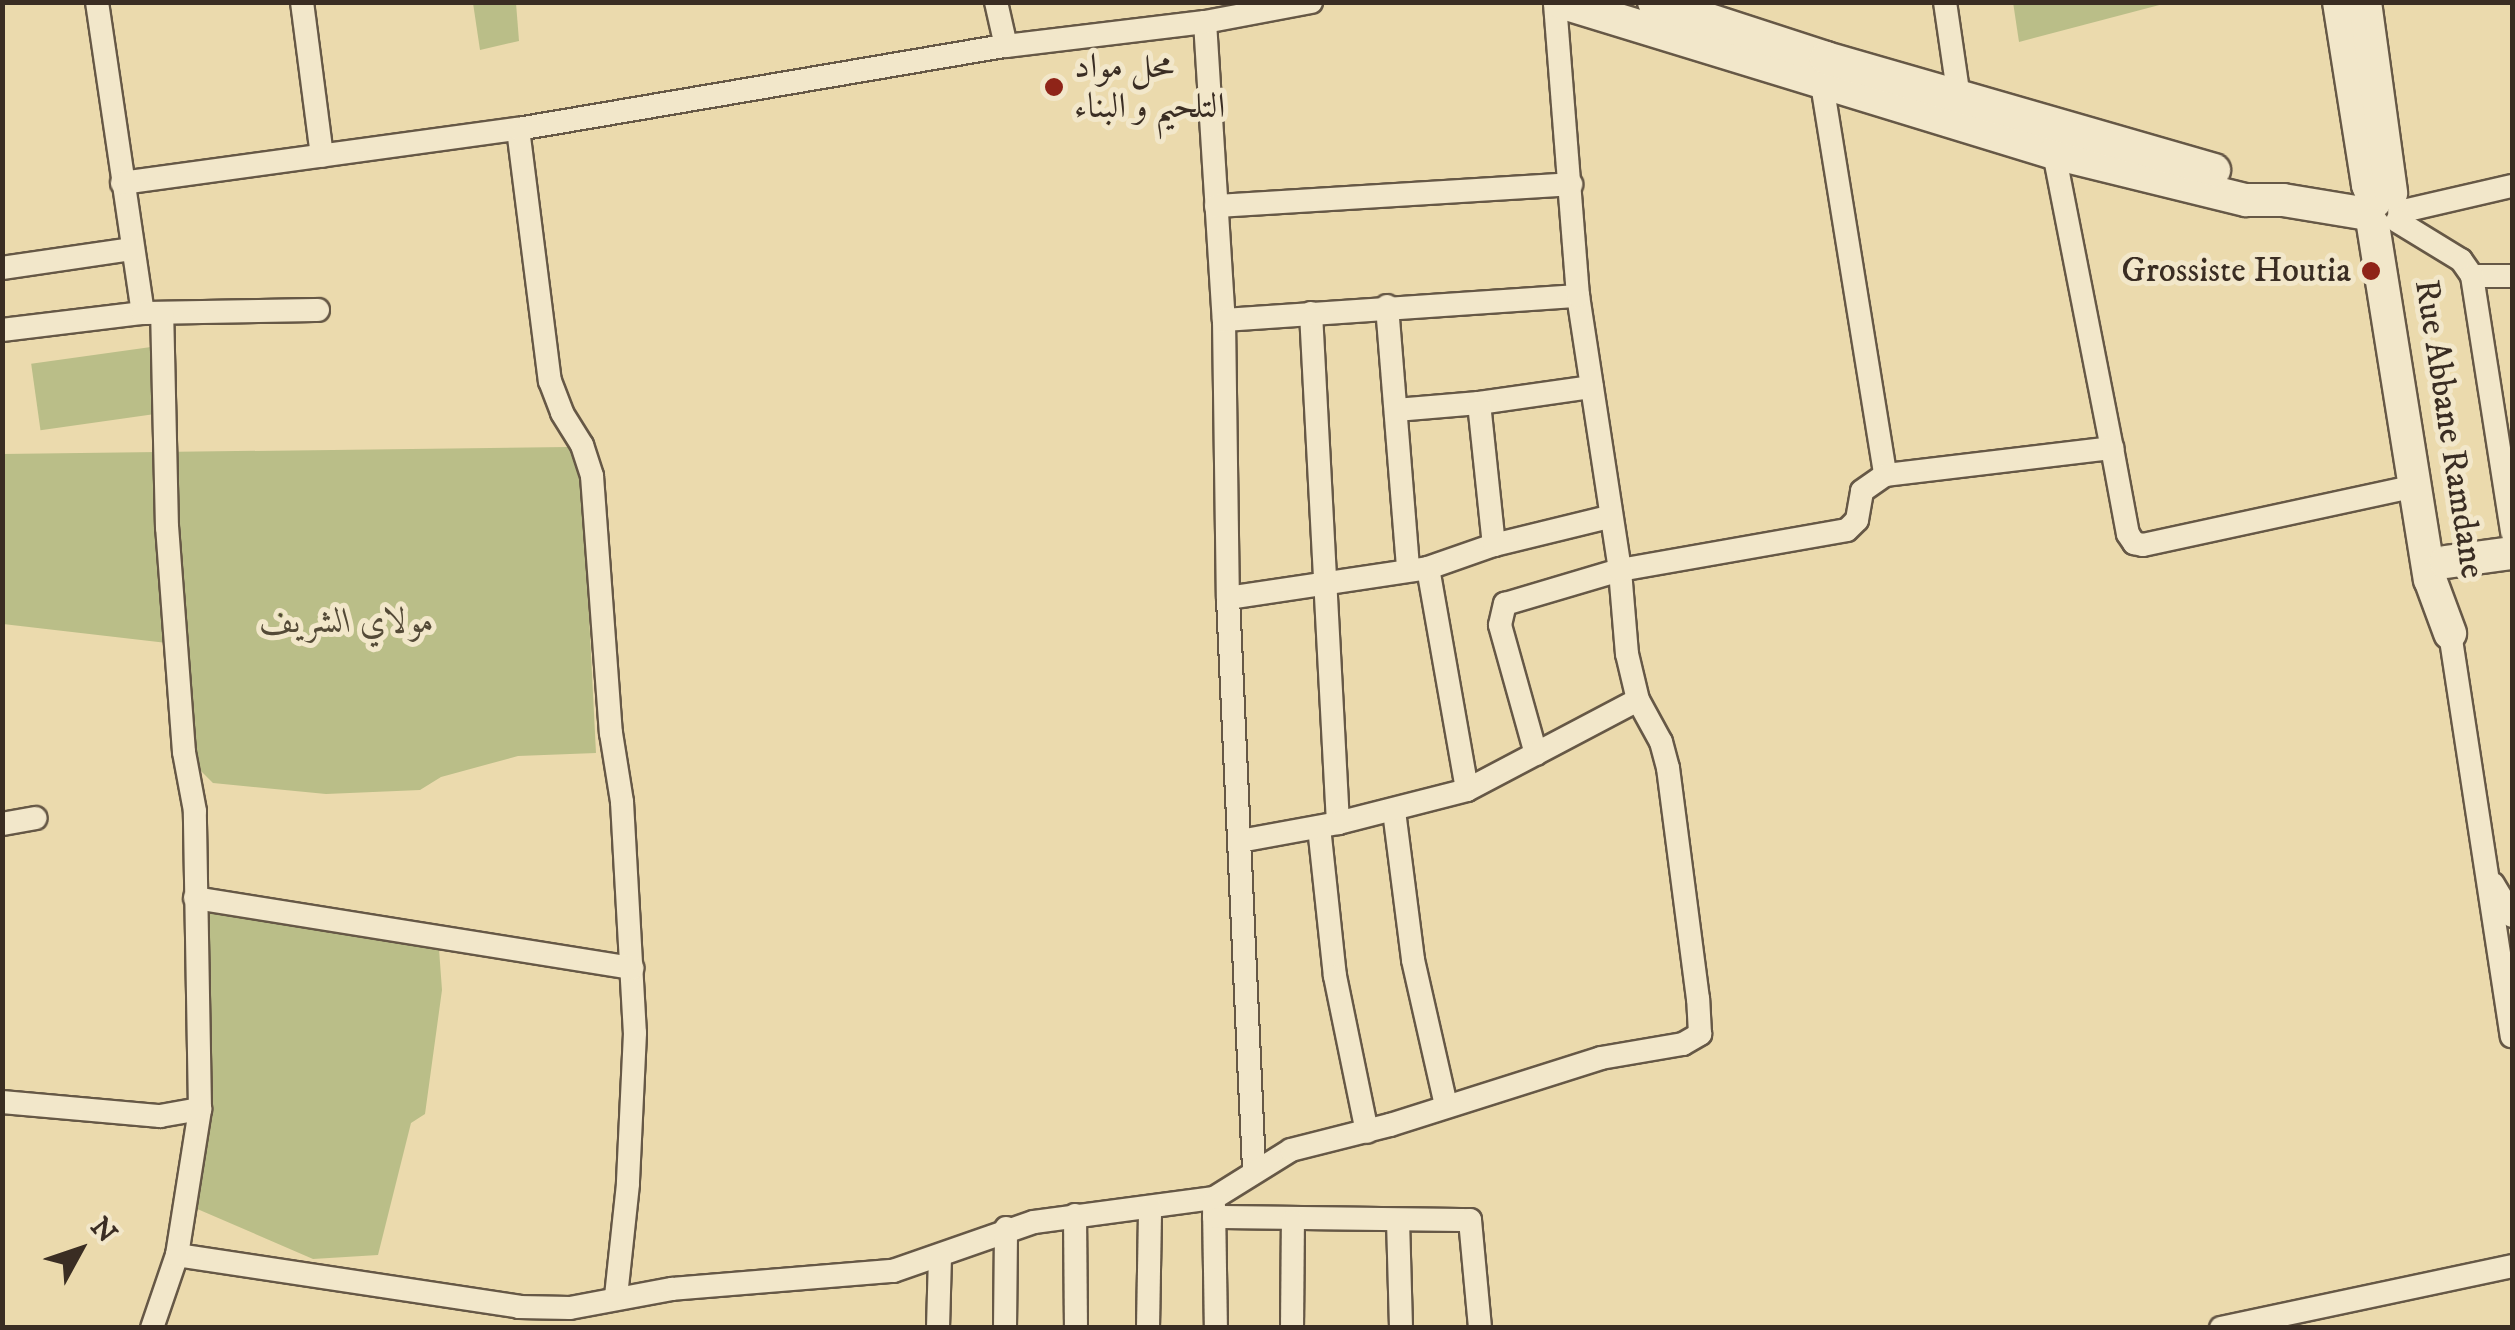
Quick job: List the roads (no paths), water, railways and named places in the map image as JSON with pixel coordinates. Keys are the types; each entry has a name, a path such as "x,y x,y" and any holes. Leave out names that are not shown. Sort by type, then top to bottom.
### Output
{"street":[{"path":"97,2 132,249 153,313 184,752 195,811 200,1109 178,1255 152,1328"},
{"path":"302,2 322,156"},
{"path":"996,2 1006,46"},
{"path":"122,183 518,129 1006,46 1206,22 1312,2"},
{"path":"1216,1328 1214,1207 1254,1169 1291,1150 1367,1132 1602,1058 1683,1044 1700,1034 1668,768 1662,742 1638,700 1628,654 1620,570 1578,296 1557,2 2054,153 2246,200 2283,200 2386,214 2512,186"},
{"path":"1654,2 1959,98 2252,181 2283,200"},
{"path":"1945,2 1959,98"},
{"name":"Rue Abbane Ramdane","path":"2361,3 2410,392 2446,562 2450,633"},
{"path":"1206,22 1224,320 1228,598 1254,1169"},
{"path":"1822,84 1885,474"},
{"path":"518,129 550,381 592,476 611,733 622,802 635,1032 628,1184 616,1297"},
{"path":"2054,153 2128,534 2137,545 2415,486"},
{"path":"1216,206 1571,184"},
{"path":"2386,214 2462,260 2472,276 2505,437 2512,532"},
{"path":"2,268 132,249"},
{"path":"2472,276 2512,276"},
{"path":"1224,320 1578,296"},
{"path":"1387,306 1396,410 1418,568 1467,790"},
{"path":"2,330 153,313 318,310"},
{"path":"1311,313 1335,976 1367,1132"},
{"path":"1396,410 1592,387"},
{"name":"Rue Abbane Ramdane","path":"2410,392 2415,486 2430,578 2450,633"},
{"path":"1479,402 1494,545"},
{"path":"1536,754 1500,624 1502,608 1512,601 1620,570 1847,530 1856,520 1862,491 1885,474 2112,448"},
{"path":"1228,598 1418,568 1609,517"},
{"name":"Rue Abbane Ramdane","path":"2446,562 2512,553"},
{"path":"2450,633 2487,872 2508,969 2512,1036"},
{"path":"1240,840 1394,811 1467,790 1638,700"},
{"path":"1394,811 1413,960 1446,1104"},
{"path":"2,824 35,818"},
{"path":"2487,872 2512,916"},
{"path":"195,898 632,968"},
{"path":"2,1102 160,1116 200,1109"},
{"path":"178,1255 518,1317 616,1297 893,1271 1006,1228 1075,1215 1214,1207 1293,1221 1470,1220 1480,1328"},
{"path":"1148,1328 1150,1208"},
{"path":"1075,1215 1076,1328"},
{"path":"1398,1220 1401,1328"},
{"path":"1292,1328 1293,1221"},
{"path":"1005,1328 1006,1228"},
{"path":"938,1328 940,1256"},
{"path":"2221,1328 2512,1266"}],"place":[{"name":"محل مواد التلحيم و البناء","path":"1054,87"},
{"name":"Grossiste Houtia","path":"2371,271"}],"park label":[{"name":"مولاي الشريف","path":"347,622"}]}
